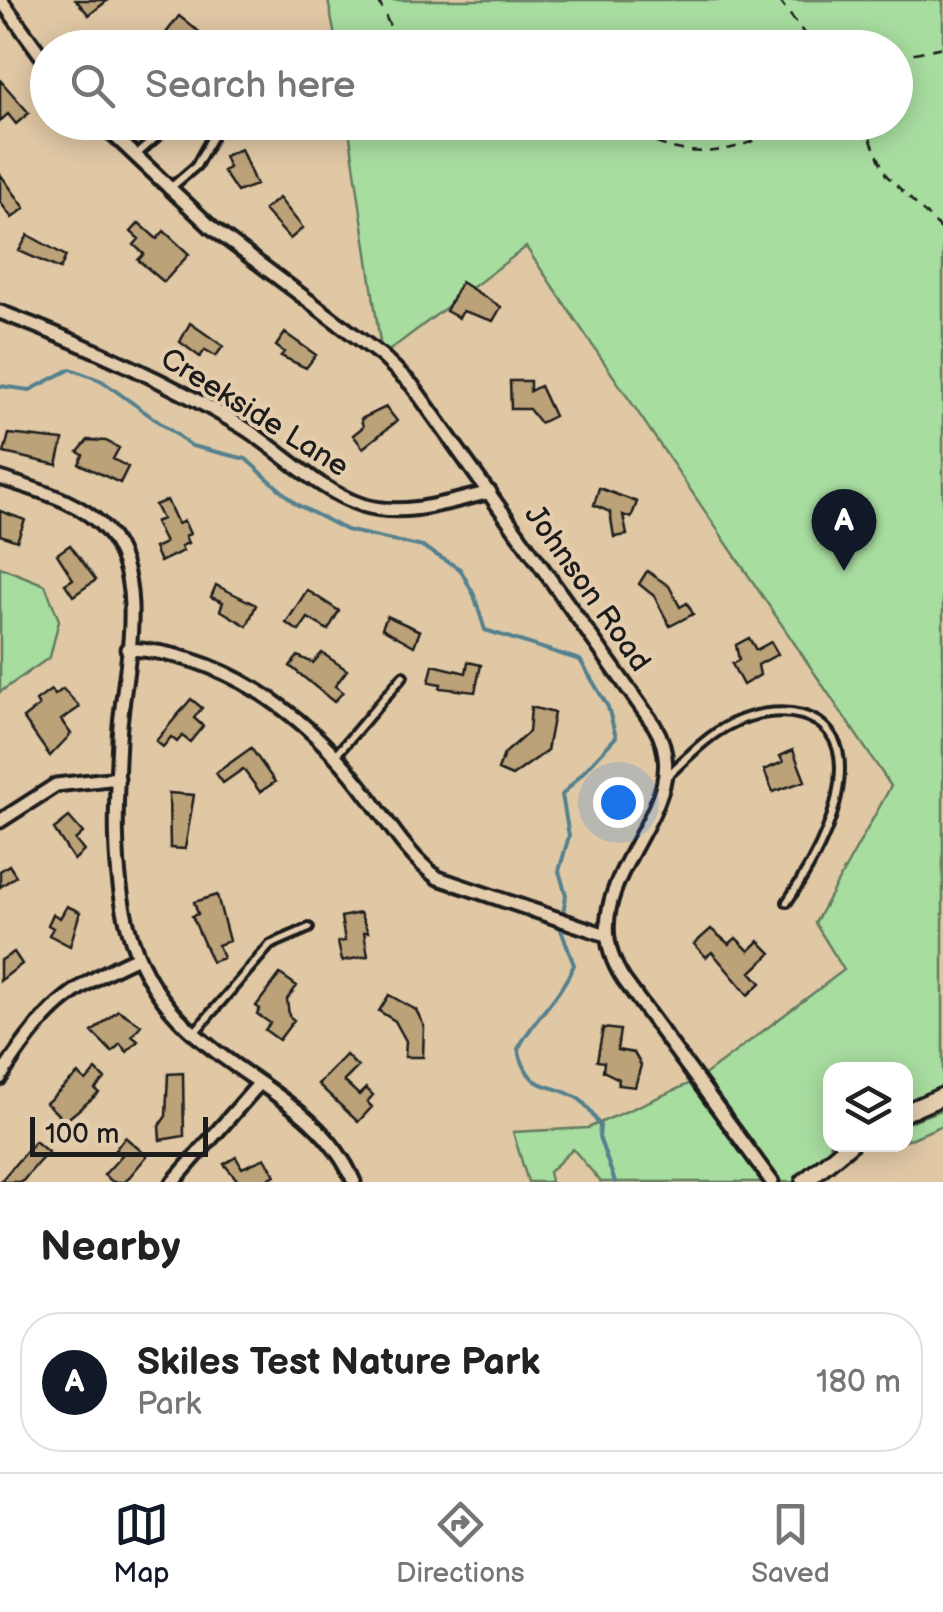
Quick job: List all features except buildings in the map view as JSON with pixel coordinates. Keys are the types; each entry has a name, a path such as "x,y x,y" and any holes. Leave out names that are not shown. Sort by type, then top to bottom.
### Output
{"main road":[{"path":"913,1109 943,1096"},
{"path":"804,1182 840,1152"}],"street":[{"path":"0,0 30,41"},
{"name":"Johnson Road","path":"117,140 167,190 258,266 401,374 434,410 658,733 665,755 664,778"},
{"name":"Creekside Lane","path":"0,312 127,362 241,426 332,491 362,505 417,508 490,492"},
{"path":"0,478 62,500 108,533 121,559 128,591 118,778 121,889 138,956 162,1001 192,1035 323,1134 354,1182"},
{"path":"127,649 178,654 216,668 281,709 336,756 434,876 606,935"},
{"path":"0,821 56,785 118,778"},
{"path":"664,778 611,892 606,935 624,980 772,1182"},
{"path":"0,1078 35,1024 62,997 138,956"},
{"path":"173,1182 258,1085"}],"lane":[{"path":"134,157 154,140"},
{"path":"167,190 208,148 211,140"},
{"path":"336,756 402,676"},
{"path":"664,778 708,738 734,722 792,710 815,716 832,734 840,767 820,848 787,902"},
{"path":"192,1035 196,1024 270,945 309,928"}],"path":[{"path":"378,0 392,30"},
{"path":"779,0 801,30"},
{"path":"913,53 943,47"},
{"path":"644,140 700,150 750,146 758,140"},
{"path":"871,140 886,175 943,231"}],"green space":[{"path":"328,0 943,0 943,1098 913,1113 913,1062 823,1062 823,1152 842,1152 808,1182 601,1182 573,1149 549,1172 551,1182 528,1182 513,1132 588,1128 698,1080 844,970 815,923 891,786 526,247 382,356 350,140 913,140 913,30 334,30"},
{"path":"0,567 45,585 59,620 50,657 0,692"},
{"path":"943,1109 943,1125 913,1138 913,1120"}],"waterway":[{"path":"0,386 30,390 71,369 102,381 192,446 246,459 296,504 346,530 423,547 460,569 474,595 485,630 580,660 608,707 616,737 562,795 569,836 559,871 566,895 563,913"},
{"path":"560,927 574,965 518,1049 534,1080 579,1099 588,1108 600,1126 599,1137 615,1182"}],"place":[{"name":"Skiles Test Nature Park","path":"844,571"}]}
